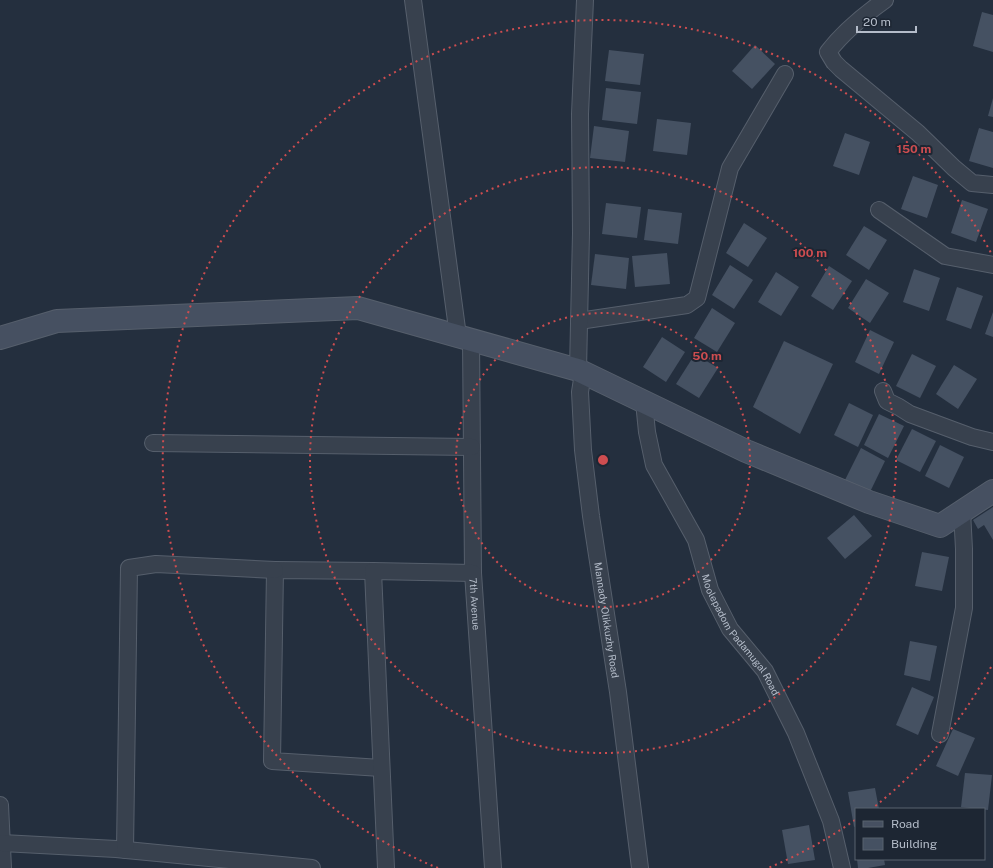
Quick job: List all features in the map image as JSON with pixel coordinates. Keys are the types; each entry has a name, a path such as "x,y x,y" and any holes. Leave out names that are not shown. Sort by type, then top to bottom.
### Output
{"main road":[{"path":"0,338 57,321 358,308 581,372 746,451 869,502 940,526 993,492"}],"street":[{"name":"7th Avenue","path":"413,0 464,338 472,447 473,574 493,868"},
{"name":"Mannady Olikkuzhy Road","path":"585,0 580,114 581,233 579,321 581,372 580,392 583,450 591,516 618,692 640,868"},
{"path":"885,0 868,12 838,39 828,52 834,62 841,69 918,133 954,168 972,183 993,185"},
{"path":"579,321 687,305 697,298 730,168 785,74"},
{"path":"879,210 945,256 993,265"},
{"path":"883,391 887,401 910,414 972,437 993,442"},
{"name":"Moolepadom Padamugal Road","path":"644,402 647,432 654,465 696,540 710,590 730,629 765,671 796,733 831,821 842,868"},
{"path":"153,443 472,447"},
{"path":"940,734 964,608 964,549 962,511"},
{"path":"125,850 129,568 156,564 275,570 473,574"},
{"path":"275,570 272,761 381,768"},
{"path":"373,571 386,868"},
{"path":"0,805 3,868"},
{"path":"2,843 125,850 312,868"}],"building":[{"path":"982,12 993,15 993,52 973,46"},
{"path":"755,45 775,64 752,89 732,71"},
{"path":"609,50 644,54 640,85 605,81"},
{"path":"606,88 641,92 637,124 602,120"},
{"path":"993,98 993,117 988,116"},
{"path":"657,119 691,123 687,155 653,151"},
{"path":"594,126 629,131 625,162 590,158"},
{"path":"979,128 993,132 993,168 969,161"},
{"path":"845,133 870,142 859,175 833,166"},
{"path":"913,176 938,185 927,218 901,209"},
{"path":"962,200 988,209 976,242 951,233"},
{"path":"606,203 641,207 637,238 602,234"},
{"path":"648,209 682,213 678,244 644,240"},
{"path":"744,223 767,238 748,267 726,253"},
{"path":"864,226 887,240 869,270 846,255"},
{"path":"667,253 670,284 635,287 632,256"},
{"path":"595,254 629,258 626,289 591,285"},
{"path":"730,265 753,280 734,309 712,295"},
{"path":"829,266 852,281 833,310 811,296"},
{"path":"914,269 940,278 929,311 903,302"},
{"path":"776,272 799,287 781,316 758,302"},
{"path":"866,279 889,293 870,323 848,308"},
{"path":"957,287 983,296 971,329 946,320"},
{"path":"712,308 735,323 717,352 694,338"},
{"path":"993,312 993,337 985,334"},
{"path":"870,330 894,342 879,374 855,362"},
{"path":"662,337 685,352 666,382 643,367"},
{"path":"784,341 833,364 800,434 753,407"},
{"path":"695,354 718,368 699,398 676,384"},
{"path":"912,354 936,366 920,398 896,386"},
{"path":"954,365 977,379 958,409 936,394"},
{"path":"849,403 873,415 858,447 834,435"},
{"path":"879,414 904,426 888,458 864,445"},
{"path":"912,429 936,441 920,472 896,460"},
{"path":"940,445 964,457 949,488 925,476"},
{"path":"861,448 885,461 870,492 845,480"},
{"path":"993,507 993,540 984,525 978,529 973,520"},
{"path":"854,515 872,536 845,559 827,538"},
{"path":"922,552 949,557 942,591 915,586"},
{"path":"910,641 937,646 930,681 904,675"},
{"path":"912,687 934,697 918,735 896,725"},
{"path":"953,729 975,738 958,776 936,766"},
{"path":"965,773 992,775 988,810 985,810 985,808 961,807"},
{"path":"875,788 879,808 855,808 854,827 848,792"},
{"path":"809,825 815,860 788,864 782,830"},
{"path":"857,860 884,860 885,865 858,868"}]}
